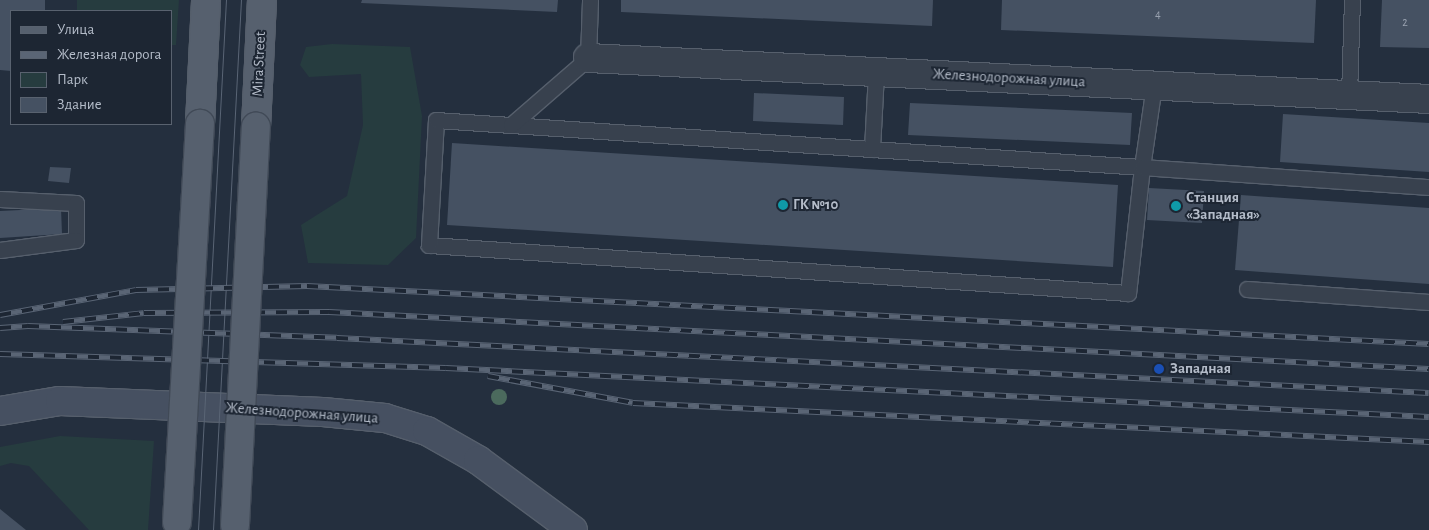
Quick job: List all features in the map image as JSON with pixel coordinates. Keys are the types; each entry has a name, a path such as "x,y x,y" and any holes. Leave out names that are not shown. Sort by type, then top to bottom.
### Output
{"main road":[{"path":"177,526 206,0"},
{"name":"Mira Street","path":"235,528 262,0"},
{"name":"Железнодорожная улица","path":"0,411 60,401 322,412 385,418 427,431 478,460 573,530"},
{"path":"478,460 550,530"}],"street":[{"name":"Железнодорожная улица","path":"588,58 1429,99"}],"lane":[{"path":"510,125 588,58 590,0"},
{"path":"1349,95 1352,0"},
{"path":"872,149 876,72"},
{"path":"1154,85 1142,167 1128,293 429,246 436,120 1142,167 1429,187"},
{"path":"0,199 76,203 76,240 0,250"},
{"path":"1247,288 1429,302"}],"green space":[{"path":"77,0 179,0 176,45 172,45 172,10 77,10"},
{"path":"332,44 410,47 422,116 416,238 388,265 308,263 301,225 347,196 363,125 361,74 309,77 300,65 306,47"},
{"path":"60,436 154,441 148,530 89,530 29,466 11,463 0,466 0,447"}],"building":[{"path":"0,0 45,0 45,10 10,10 10,71 0,70"},
{"path":"362,0 558,0 557,12 361,3"},
{"path":"621,0 933,0 932,26 621,12"},
{"path":"1002,0 1316,0 1314,43 1001,30"},
{"path":"1382,0 1429,0 1429,48 1380,47"},
{"path":"754,93 844,97 843,125 753,121"},
{"path":"910,103 1132,113 1130,145 908,135"},
{"path":"1283,114 1429,123 1429,172 1280,162"},
{"name":"ГК №10","path":"452,143 1118,185 1113,267 447,225"},
{"path":"50,167 71,168 69,183 48,181"},
{"name":"Станция «Западная»","path":"1149,188 1204,191 1202,223 1147,220"},
{"path":"1241,195 1429,208 1429,284 1235,270"},
{"path":"61,208 62,234 0,238 0,211"},
{"path":"0,509 26,530 0,530"}],"tram line":[{"path":"198,530 226,0"},
{"path":"213,530 241,0"}],"railway":[{"path":"0,315 136,290 307,286 1429,344"},
{"path":"63,322 144,313 329,312 1429,369"},
{"path":"0,328 28,326 337,338 1429,393"},
{"path":"0,354 446,368 1429,417"},
{"path":"488,376 633,403 1429,442"}],"place":[{"name":"ГК №10","path":"783,205"},
{"name":"Станция «Западная»","path":"1176,206"},
{"name":"Западная","path":"1159,369"}]}
